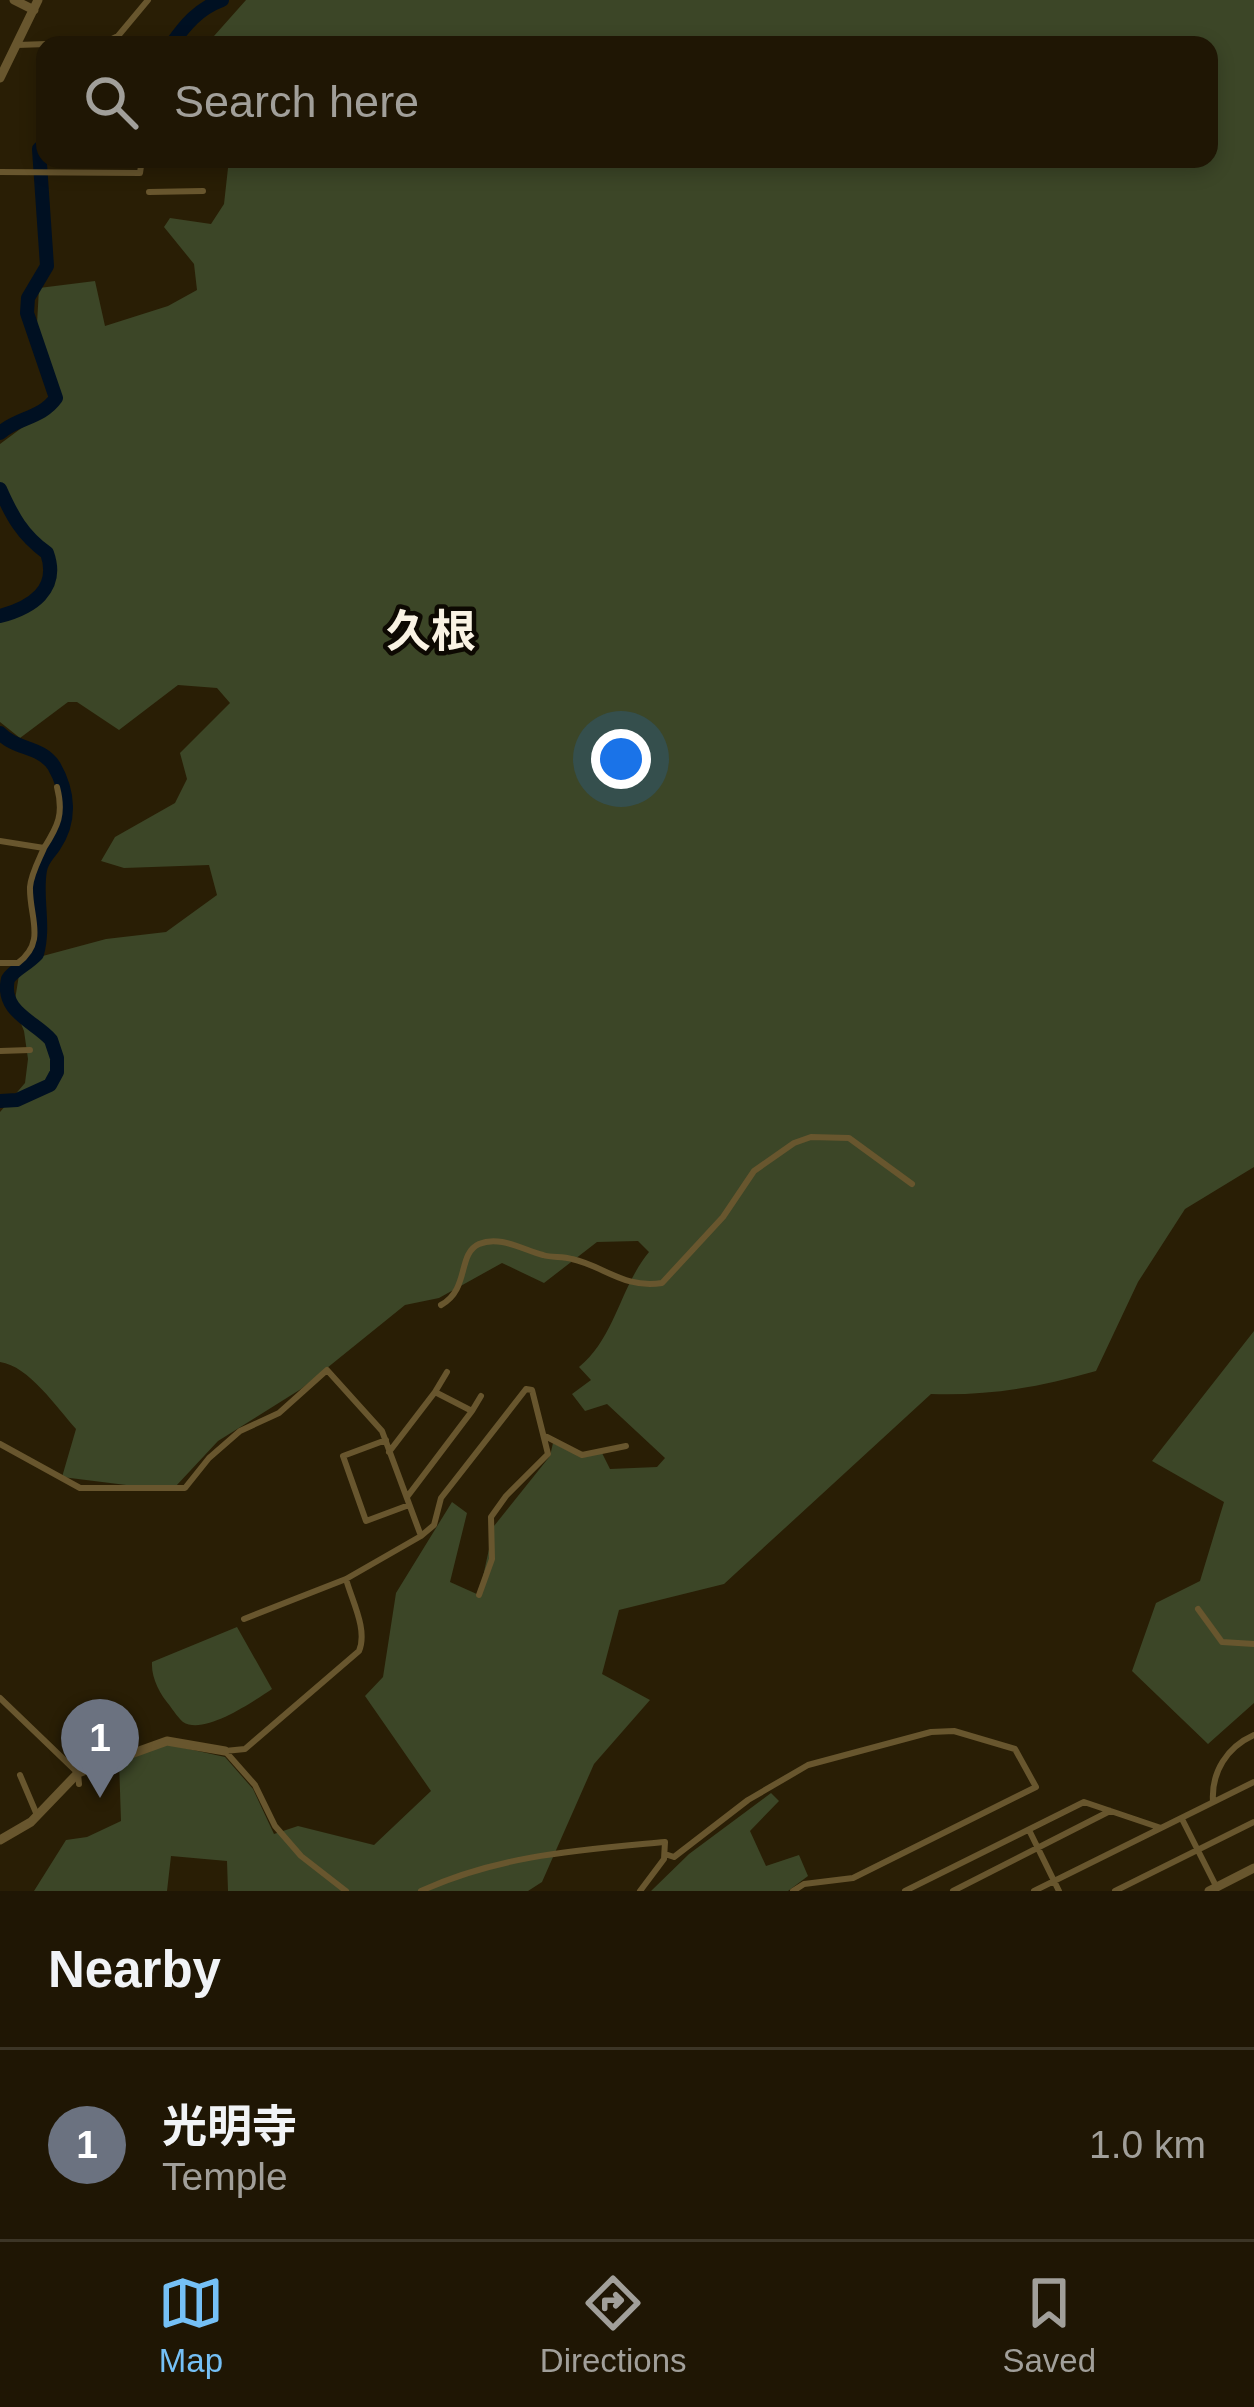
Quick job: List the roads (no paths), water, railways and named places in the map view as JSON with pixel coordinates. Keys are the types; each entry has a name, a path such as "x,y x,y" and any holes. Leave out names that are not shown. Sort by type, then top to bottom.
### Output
{"street":[{"path":"0,78 36,5 14,0"},
{"path":"118,36 148,0"},
{"path":"16,45 36,44"},
{"path":"0,172 140,173 141,168"},
{"path":"149,192 203,191"},
{"path":"0,963 18,963 36,938 31,881 59,824 62,806 57,788"},
{"path":"0,841 44,848"},
{"path":"36,921 47,921"},
{"path":"0,1051 30,1050"},
{"path":"441,1305 460,1289 468,1253 490,1242 574,1259 637,1283 662,1283 723,1216 754,1171 811,1137 849,1138 912,1184"},
{"path":"0,1444 80,1488 185,1488 240,1431 279,1413 327,1370 376,1421 421,1536"},
{"path":"389,1452 447,1372"},
{"path":"244,1619 346,1579 421,1536 434,1525 441,1498 520,1391 532,1390 548,1454 491,1516 492,1559 479,1595"},
{"path":"435,1391 472,1411"},
{"path":"386,1440 343,1456 367,1521 408,1501 482,1396"},
{"path":"547,1437 582,1455 626,1447"},
{"path":"0,1840 38,1815 79,1778 167,1741 245,1750 359,1652 364,1643 346,1579"},
{"path":"1198,1609 1222,1642 1254,1644"},
{"path":"1,1701 79,1778"},
{"path":"1213,1802 1218,1768 1239,1742 1254,1735 1254,1724"},
{"path":"665,1854 674,1857 748,1800 808,1765 917,1734 954,1731 1015,1749 1036,1786 853,1878 804,1884 793,1891"},
{"path":"226,1751 255,1785 275,1826 301,1856 346,1891"},
{"path":"20,1775 38,1815"},
{"path":"1034,1891 1254,1782"},
{"path":"905,1891 1084,1802 1160,1828"},
{"path":"953,1891 1111,1811"},
{"path":"1182,1818 1215,1890 1254,1868"},
{"path":"1115,1891 1254,1822"},
{"path":"1028,1829 1059,1891"},
{"path":"421,1891 517,1858 665,1842 665,1854 640,1891"}],"waterway":[{"path":"178,36 193,18 222,0"},
{"path":"0,433 56,398 27,313 28,298 47,266 40,168"},
{"path":"0,489 19,524 47,553 50,566 40,595 0,616"},
{"path":"0,733 49,760 59,776 66,806 63,827 40,870 37,954 11,975 7,990 14,1008 51,1040 57,1072 50,1085 17,1100 0,1101"}],"place":[{"name":"光明寺","path":"100,1798"}],"district":[{"name":"久根","path":"431,631"}]}
